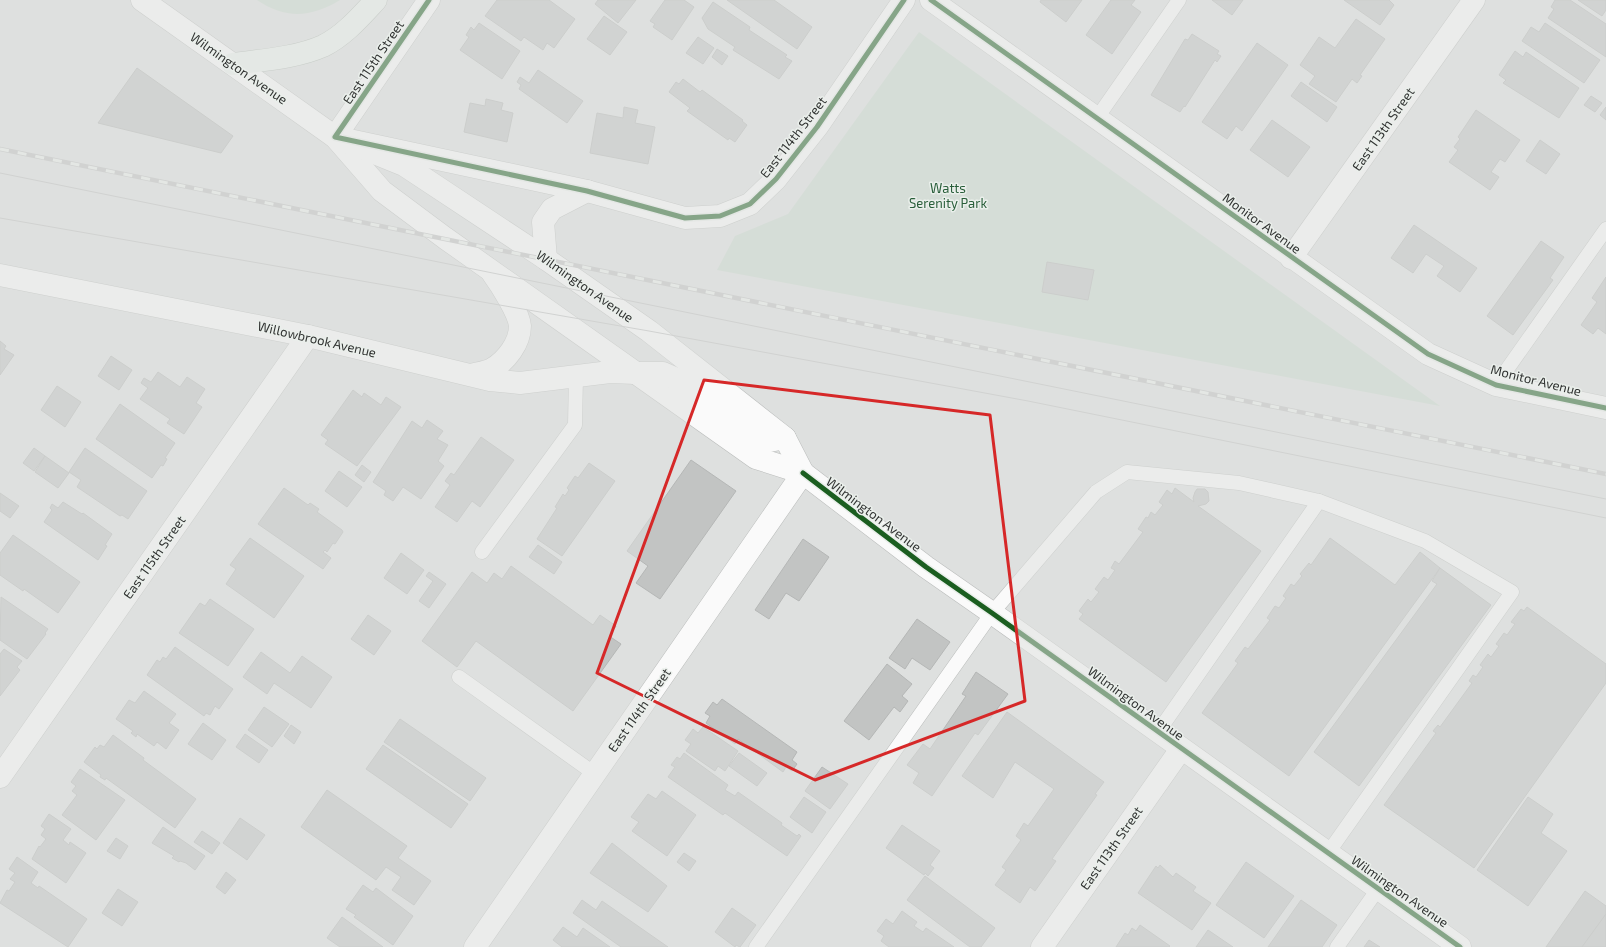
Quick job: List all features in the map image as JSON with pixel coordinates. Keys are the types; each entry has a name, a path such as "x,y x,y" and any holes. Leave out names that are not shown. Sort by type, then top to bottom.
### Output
{"main road":[{"path":"233,64 297,54 324,46 352,25 376,0"}],"street":[{"name":"Wilmington Avenue","path":"142,0 335,137 382,190 494,274 756,458 803,474 926,567 1460,947"},
{"name":"East 115th Street","path":"335,137 429,0"},
{"name":"East 114th Street","path":"335,137 587,191 685,218 720,216 750,204 776,179 817,126 904,0"},
{"name":"Monitor Avenue","path":"931,0 1291,258 1428,354 1496,385 1606,408"},
{"name":"East 113th Street","path":"1291,258 1474,0"},
{"name":"Wilmington Avenue","path":"335,137 404,165 546,259 649,330 785,438 803,474"},
{"path":"546,259 543,222 552,209 587,191"},
{"path":"471,375 492,369 508,356 518,338 520,325 510,299 494,274"},
{"name":"Willowbrook Avenue","path":"0,275 308,336 490,380 520,383 610,372 663,373 679,380 764,442 785,438"},
{"name":"East 115th Street","path":"0,777 308,336"},
{"name":"East 114th Street","path":"475,947 803,474"},
{"name":"East 113th Street","path":"1042,947 1181,749"}],"lane":[{"path":"1097,118 1179,0"},
{"path":"1496,385 1606,229"},
{"path":"482,552 575,425 576,376"},
{"path":"756,947 992,613 1096,492 1127,472 1239,483 1319,501 1425,540 1512,592 1328,853"},
{"path":"1158,732 1319,501"},
{"path":"459,678 595,774"},
{"path":"1337,947 1378,889"}],"highlighted area":[{"path":"704,380 990,415 1025,701 815,780 597,673"}],"green space":[{"path":"257,0 340,0 319,10 299,14 278,11"},
{"name":"Watts Serenity Park","path":"919,32 1440,406 717,270 735,236 788,214"}],"building":[{"path":"497,0 549,0 575,19 554,48 547,43 543,50 524,37 521,41 485,16"},
{"path":"598,0 636,0 618,23 595,4"},
{"path":"665,0 684,0 694,7 672,40 653,27 655,24 650,21"},
{"path":"727,0 774,0 812,27 797,49"},
{"path":"1041,0 1082,0 1066,22 1040,2"},
{"path":"1111,0 1135,0 1131,5 1141,12 1112,54 1086,35"},
{"path":"1212,0 1243,0 1232,15"},
{"path":"1344,0 1389,0 1394,5 1380,25"},
{"path":"1555,0 1570,0 1606,24 1606,57 1548,18 1554,9 1551,7"},
{"path":"1578,0 1606,0 1606,10 1602,16"},
{"path":"713,2 750,27 749,30 787,55 785,57 792,61 779,79 733,50 735,47 708,29 702,18"},
{"path":"604,16 627,32 610,55 587,39"},
{"path":"1356,19 1385,39 1360,75 1362,76 1357,83 1352,79 1336,102 1309,84 1315,76 1300,65 1319,37 1335,48"},
{"path":"479,23 520,51 502,79 460,50 469,37 466,35 471,27 474,30"},
{"path":"1545,23 1600,60 1584,83 1522,41 1531,27 1539,32"},
{"path":"1192,34 1219,51 1217,54 1221,56 1217,62 1215,60 1185,107 1184,106 1180,112 1151,95 1185,39 1188,40"},
{"path":"698,37 714,48 703,64 686,53"},
{"path":"1257,43 1288,65 1242,131 1236,126 1227,139 1202,122"},
{"path":"717,49 728,56 722,65 712,57"},
{"path":"1515,51 1523,57 1526,52 1579,88 1559,118 1503,83 1506,80 1499,75"},
{"path":"137,68 233,136 221,153 98,123"},
{"path":"538,70 583,101 567,123 519,89 521,85 517,82 520,77 529,83"},
{"path":"683,79 700,92 702,90 743,120 742,121 747,125 735,142 729,138 728,140 687,111 690,108 669,92 676,82 679,84"},
{"path":"1301,82 1337,107 1327,122 1291,96"},
{"path":"1591,96 1602,103 1595,112 1584,105"},
{"path":"486,99 503,103 501,110 513,113 507,142 464,132 470,103 485,106"},
{"path":"624,107 638,110 635,123 655,127 648,164 590,153 597,113 623,118"},
{"path":"1606,107 1606,120 1600,115"},
{"path":"1476,110 1520,140 1505,162 1500,159 1491,172 1499,177 1490,190 1449,162 1458,150 1454,147 1460,139 1458,137"},
{"path":"1272,120 1310,147 1288,177 1250,150"},
{"path":"1540,140 1560,154 1546,174 1526,161"},
{"path":"1414,225 1477,268 1460,292 1437,276 1444,266 1426,254 1413,273 1391,258"},
{"path":"1541,241 1564,257 1550,278 1553,280 1513,335 1487,316"},
{"path":"1047,262 1094,270 1088,300 1042,292"},
{"path":"1606,277 1606,334 1598,328 1593,334 1581,325 1597,302 1592,298"},
{"path":"0,341 6,346 4,349 14,355 0,375"},
{"path":"111,356 132,370 119,390 98,376"},
{"path":"158,372 180,387 187,377 205,389 196,403 202,407 184,434 167,423 170,419 140,399 148,388 141,383 144,378 151,382"},
{"path":"57,386 81,402 65,427 41,410"},
{"path":"353,390 362,397 364,393 381,405 386,397 401,407 357,466 325,444 328,440 321,435"},
{"path":"120,404 175,443 165,458 167,459 163,466 161,465 152,478 96,439"},
{"path":"427,420 443,431 437,439 448,445 438,461 444,466 421,499 403,487 393,501 384,495 386,491 373,482 412,421 422,428"},
{"path":"481,437 514,460 480,507 472,501 457,522 435,507 450,485 445,481 451,473 454,475"},
{"path":"34,448 45,456 34,471 23,463"},
{"path":"85,448 147,491 128,519 122,515 120,516 77,487 81,480 69,472"},
{"path":"45,456 69,473 58,488 35,472"},
{"path":"691,460 736,491 660,599 636,583 648,566 627,551"},
{"path":"589,463 615,481 562,556 537,539 557,508 555,507 563,494 565,496 569,490 567,488 575,476 578,478"},
{"path":"362,465 371,472 364,482 355,475"},
{"path":"339,471 362,487 347,507 325,491"},
{"path":"284,488 308,505 310,503 319,509 317,512 343,532 335,544 333,543 327,552 325,550 323,552 331,558 323,569 258,524"},
{"path":"1175,488 1194,502 1193,498 1197,489 1205,489 1208,492 1209,501 1206,504 1198,506 1261,551 1166,682 1079,619 1083,614 1079,611 1088,599 1091,602 1099,592 1095,589 1104,577 1108,580 1115,570 1111,568 1115,561 1119,564 1143,532 1138,529 1146,517 1148,518 1151,512 1155,515 1163,505 1159,502 1167,490 1172,494"},
{"path":"0,493 19,506 10,518 0,511"},
{"path":"63,502 82,514 83,513 112,534 105,545 107,546 98,560 44,522 52,510 50,508 52,504 58,508"},
{"path":"13,535 80,582 58,613 24,589 23,591 0,575 0,553"},
{"path":"250,538 304,576 274,618 226,584 236,569 230,565"},
{"path":"1330,538 1395,585 1420,552 1440,568 1289,776 1202,713 1238,663 1235,661 1245,647 1248,649 1270,620 1267,618 1275,606 1279,608 1286,598 1283,596 1291,584 1294,586 1302,576 1300,574 1309,563 1311,565"},
{"path":"803,539 829,557 799,601 786,593 769,619 755,610"},
{"path":"538,545 562,562 554,574 529,557"},
{"path":"401,553 424,570 407,594 384,578"},
{"path":"511,566 593,625 600,615 616,626 609,636 621,644 573,711 476,641 457,667 422,641 472,572 487,583 494,573 502,579"},
{"path":"1440,568 1491,605 1359,786 1314,752 1437,584 1432,581"},
{"path":"429,572 446,584 429,608 419,601 433,581 426,576"},
{"path":"1,597 48,629 45,633 46,634 27,659 0,640"},
{"path":"210,599 254,629 228,666 179,633 200,603 205,606"},
{"path":"1527,607 1606,664 1606,683 1474,868 1384,805 1436,733 1433,731 1438,725 1440,727 1472,683 1469,681 1473,675 1476,677 1483,667 1480,665 1488,654 1491,657 1499,646 1496,644 1504,633 1507,635 1515,624 1511,622 1521,609 1524,611"},
{"path":"368,615 391,631 374,655 351,639"},
{"path":"917,619 950,642 930,670 912,658 905,669 889,658"},
{"path":"175,647 233,689 219,709 215,706 210,715 206,713 204,716 147,675 157,660 160,662 163,657 166,659"},
{"path":"4,649 22,661 17,667 20,670 0,696 0,654"},
{"path":"261,652 290,673 302,656 332,677 311,708 274,683 267,694 243,677"},
{"path":"887,664 912,684 902,696 908,701 900,712 894,707 869,740 844,721"},
{"path":"976,672 1008,694 978,735 975,733 932,796 913,783 919,773 907,765 923,744 930,749 966,696 962,694"},
{"path":"144,691 176,714 169,723 179,730 166,749 157,742 154,746 137,734 136,737 131,733 133,731 116,719 129,700 135,703"},
{"path":"722,699 797,752 792,760 797,764 792,771 786,767 783,772 738,739 735,744 706,723 710,716 705,713 713,702 717,705"},
{"path":"264,707 289,724 272,747 248,730"},
{"path":"1007,712 1104,782 1095,794 1097,795 1052,859 1056,861 1035,891 1030,887 1020,903 995,885 1006,870 1002,867 1021,840 1016,836 1024,823 1028,826 1054,789 1015,762 993,798 962,776"},
{"path":"400,719 486,778 470,801 384,742"},
{"path":"203,723 226,740 212,760 188,744"},
{"path":"291,725 301,732 294,744 284,736"},
{"path":"703,727 738,751 725,771 718,766 715,771 686,751 691,744 685,740 693,729 698,733"},
{"path":"245,734 268,750 259,763 236,747"},
{"path":"113,735 144,758 143,760 196,799 175,828 106,778 105,780 100,777 101,775 84,762 95,747 97,749 100,745 104,747"},
{"path":"383,745 468,804 451,828 366,769"},
{"path":"684,753 728,785 725,790 735,796 738,792 782,823 781,825 797,836 799,834 801,836 787,856 725,813 723,815 668,777 675,767 671,765 677,757 680,759"},
{"path":"739,753 767,773 757,786 729,766"},
{"path":"822,767 848,784 830,809 805,791"},
{"path":"80,769 125,800 96,840 62,815 77,795 72,791 76,786 71,782"},
{"path":"327,790 407,846 398,858 431,881 414,905 392,890 401,877 386,867 376,880 301,827"},
{"path":"662,791 696,815 667,856 632,831 639,822 631,817 648,794 656,799"},
{"path":"804,797 826,812 812,833 790,817"},
{"path":"1528,797 1553,814 1541,833 1567,851 1528,906 1477,870"},
{"path":"49,814 71,829 63,840 69,845 70,842 86,853 66,883 32,859 39,846 40,847 46,839 41,835 45,829 41,826"},
{"path":"240,818 265,835 247,860 223,843"},
{"path":"902,825 940,851 930,865 934,868 928,876 925,873 924,875 886,848"},
{"path":"163,827 205,856 195,870 186,863 179,862 172,858 174,856 152,843"},
{"path":"202,831 220,843 212,854 194,842"},
{"path":"116,838 128,846 120,859 107,851"},
{"path":"612,843 667,886 648,912 590,873"},
{"path":"684,853 696,861 689,871 677,862"},
{"path":"17,857 38,872 31,883 38,888 39,886 87,919 68,947 0,903 7,890 9,891 15,882 10,879 15,873 9,869"},
{"path":"1246,862 1294,896 1264,938 1216,905"},
{"path":"1160,865 1173,877 1176,873 1196,887 1193,891 1211,903 1192,930 1138,893 1156,866 1158,868"},
{"path":"226,872 236,880 225,894 216,887"},
{"path":"925,876 995,928 981,947 970,947 907,900"},
{"path":"363,885 373,892 376,888 413,916 393,945 354,917 356,915 346,909"},
{"path":"118,889 138,902 122,926 102,913"},
{"path":"1585,891 1606,906 1606,914 1582,947 1546,947"},
{"path":"582,900 596,910 602,901 668,947 621,947 573,913"},
{"path":"1301,900 1337,925 1322,947 1268,947"},
{"path":"732,908 756,925 740,947 736,945 735,947 715,932"},
{"path":"902,911 917,922 914,926 923,932 926,928 954,947 889,947 881,941 884,936 877,931 886,919 893,924"},
{"path":"1606,914 1606,947 1582,947"},
{"path":"342,917 383,947 340,947 327,938"},
{"path":"1140,925 1170,946 1116,947 1125,933 1128,935 1132,928 1136,931"},
{"path":"563,927 577,937 583,928 610,947 562,947 553,940"},
{"path":"1208,930 1233,947 1196,947"},
{"path":"1369,940 1380,947 1364,947"}],"tram line":[{"path":"0,173 1606,499"},
{"path":"0,218 649,331 1028,401 1606,518"}],"railway":[{"path":"0,149 1606,474"}],"cycle path":[{"path":"429,0 335,137 587,191 685,218 720,216 750,204 776,179 817,127 904,0"},
{"path":"931,0 1428,354 1496,385 1606,408"},
{"path":"803,473 926,567 1460,947"}]}
